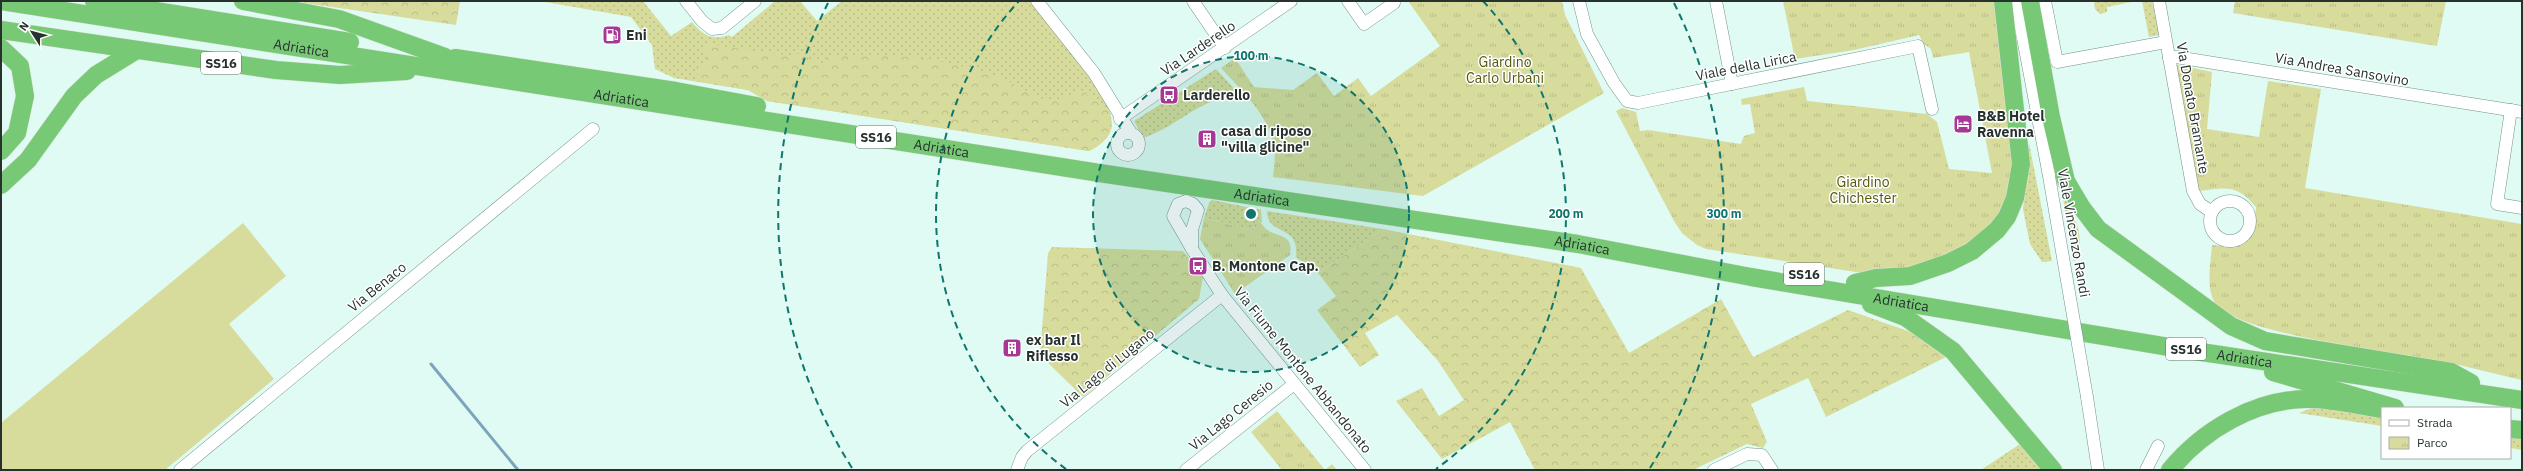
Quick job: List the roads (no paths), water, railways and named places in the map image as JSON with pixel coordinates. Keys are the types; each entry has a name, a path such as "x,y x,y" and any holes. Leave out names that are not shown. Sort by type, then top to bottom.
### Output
{"highway":[{"name":"Adriatica","path":"1,1 444,63 676,91 768,108 1526,227 2181,349 2522,400"},
{"name":"Adriatica","path":"94,1 444,63"},
{"name":"SS16","path":"243,1 339,19 444,63"},
{"name":"SS16","path":"2003,1 2021,164 2015,198 2007,217 1997,230 1972,251 1948,263 1910,276 1876,278 1853,288 1873,305 1905,318 1953,352 2053,470"},
{"name":"SS16","path":"2030,1 2051,117 2066,181 2082,208 2098,229 2231,326 2265,341 2451,372 2471,383"},
{"name":"SS16","path":"1,30 135,51 276,70 340,75 444,63"},
{"path":"1,48 20,66 25,96 17,133 1,151"},
{"path":"1,184 28,160 74,96 96,75 135,51"},
{"name":"Adriatica","path":"1853,288 2522,391"},
{"path":"2181,349 2300,380 2392,407"},
{"path":"2170,470 2201,440 2225,422 2275,402 2308,399 2381,409"},
{"path":"2511,429 2522,430"}],"street":[{"path":"686,1 702,21 712,29 722,28 755,1"},
{"path":"1037,1 1094,73 1120,119 1137,138 1139,144 1137,151 1131,155 1120,152 1117,145 1120,119"},
{"path":"1193,1 1225,48"},
{"name":"Via Larderello","path":"1120,119 1291,1"},
{"path":"1348,1 1364,24 1394,3"},
{"name":"Viale della Lirica","path":"1579,1 1587,34 1614,83 1627,101 1638,103 1918,46 1932,108"},
{"path":"1716,1 1732,84"},
{"name":"Viale Vincenzo Randi","path":"2016,1 2049,176 2098,470"},
{"path":"2045,1 2057,62 2166,42"},
{"name":"Via Donato Bramante","path":"2159,1 2192,190 2200,204 2212,212"},
{"name":"Via Andrea Sansovino","path":"2169,58 2176,57 2516,111 2497,204 2522,208"},
{"name":"Via Benaco","path":"180,470 593,129"},
{"path":"1119,138 1125,134 1132,134"},
{"name":"Via Fiume Montone Abbandonato","path":"1192,249 1222,295 1366,470"},
{"name":"Via Lago di Lugano","path":"1017,470 1022,457 1027,451 1222,295"},
{"name":"Via Lago Ceresio","path":"1186,470 1294,384"},
{"path":"2146,470 2158,446"},
{"path":"1714,470 1747,454 1762,455 1772,470"}],"waterway":[{"path":"431,364 518,470"}],"place":[{"name":"Eni","path":"612,35"},
{"name":"Larderello","path":"1169,95"},
{"name":"B&B Hotel Ravenna","path":"1963,124"},
{"name":"casa di riposo \"villa glicine\"","path":"1207,139"},
{"name":"B. Montone Cap.","path":"1198,266"},
{"name":"ex bar Il Riflesso","path":"1012,348"}],"park label":[{"name":"Giardino Carlo Urbani","path":"1505,70"},
{"name":"Giardino Chichester","path":"1863,190"}]}
